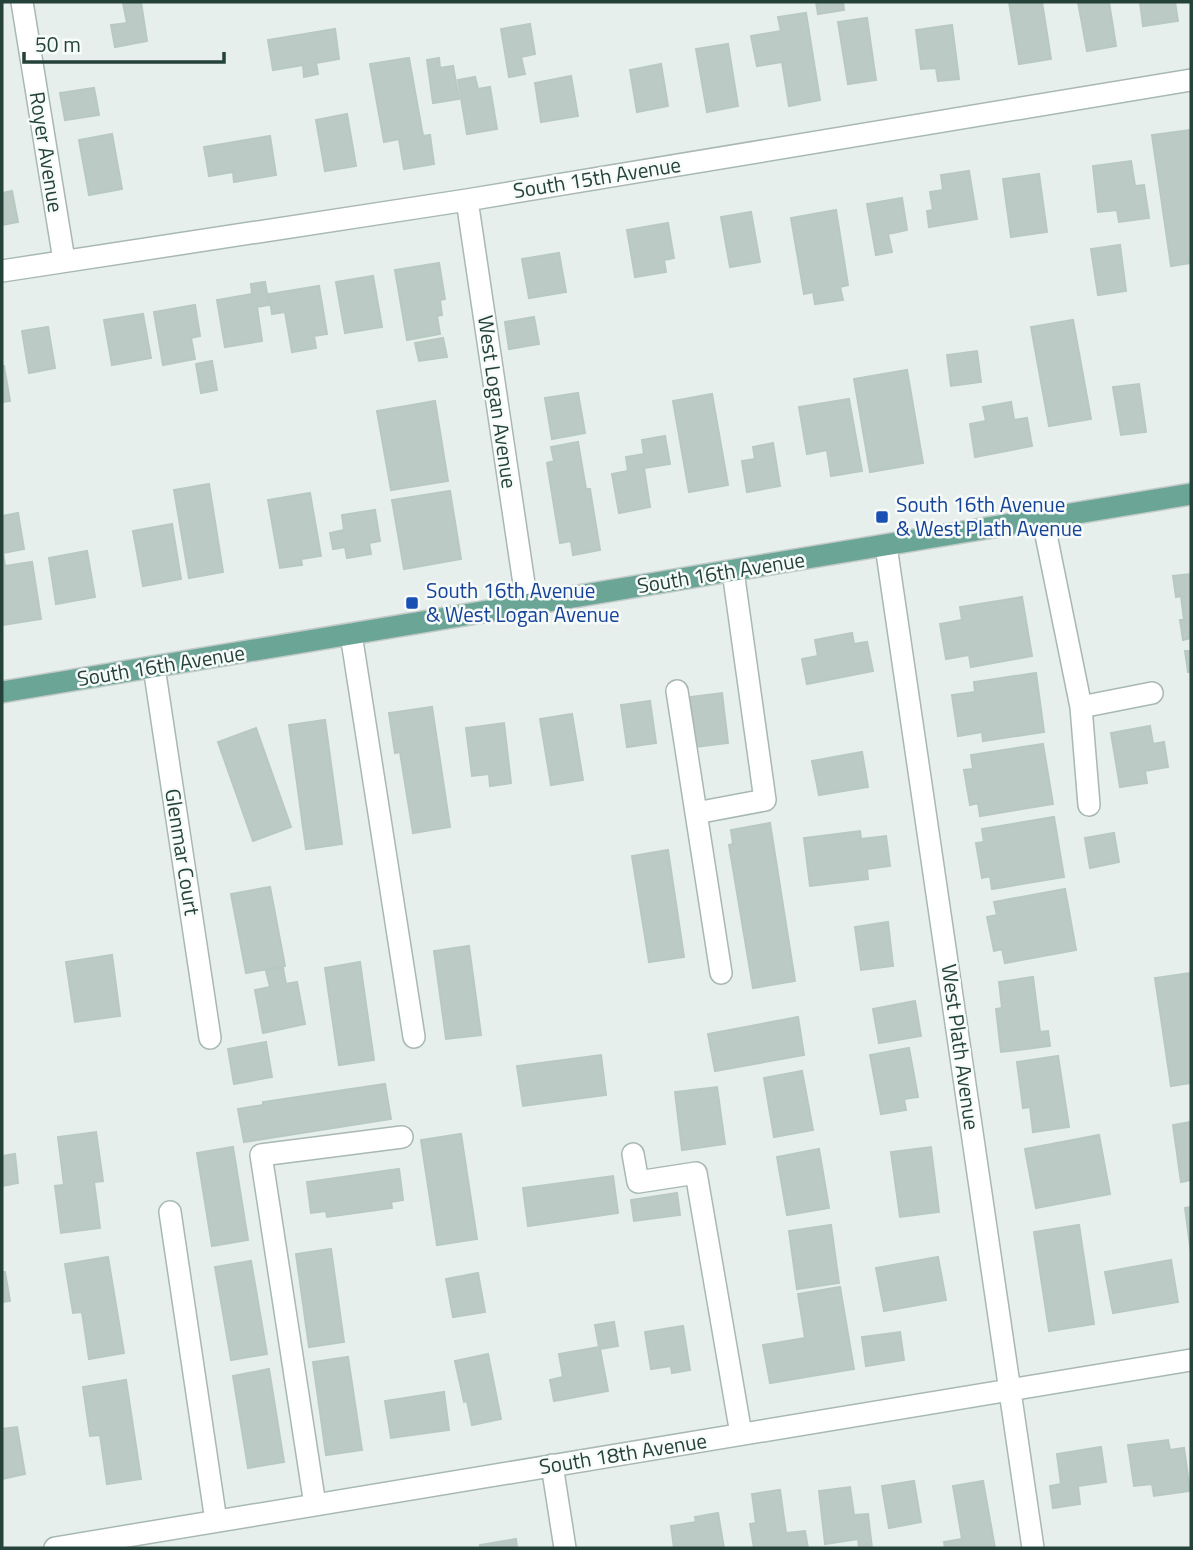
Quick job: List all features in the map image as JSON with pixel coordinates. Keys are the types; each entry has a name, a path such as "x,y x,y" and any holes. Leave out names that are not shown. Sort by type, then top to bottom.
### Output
{"main road":[{"name":"South 16th Avenue","path":"2,692 1191,495"}],"street":[{"name":"Royer Avenue","path":"22,2 64,260"},
{"name":"South 15th Avenue","path":"2,271 467,200 1191,80"},
{"name":"West Logan Avenue","path":"467,200 527,604"},
{"path":"1043,520 1080,707 1089,805"},
{"name":"West Plath Avenue","path":"886,546 1033,1548"},
{"path":"696,813 765,800 733,571"},
{"path":"351,634 414,1037"},
{"name":"Glenmar Court","path":"154,667 210,1038"},
{"path":"677,691 721,973"},
{"path":"1080,707 1152,694"},
{"path":"315,1505 261,1155 402,1137"},
{"path":"633,1154 638,1182 696,1173 740,1434"},
{"path":"170,1212 216,1521"},
{"name":"South 18th Avenue","path":"55,1548 104,1544 216,1521 1191,1360"},
{"path":"552,1465 565,1548"}],"building":[{"path":"141,2 147,41 115,47 111,25 127,23 123,3"},
{"path":"816,2 843,2 844,10 818,14"},
{"path":"1009,2 1042,2 1051,59 1019,64"},
{"path":"1078,2 1109,2 1116,46 1087,51"},
{"path":"1140,2 1175,2 1178,21 1143,26"},
{"path":"806,13 820,100 789,106 782,62 757,66 751,36 781,31 778,17"},
{"path":"867,18 876,80 848,84 838,22"},
{"path":"530,24 535,54 521,57 525,74 509,77 501,29"},
{"path":"952,25 959,79 938,81 936,68 921,69 916,30"},
{"path":"335,29 339,59 316,63 318,74 304,77 303,65 273,70 268,40"},
{"path":"728,44 738,106 707,112 696,49"},
{"path":"409,58 423,136 430,135 434,164 404,169 399,139 384,142 370,64"},
{"path":"439,58 440,68 453,66 459,99 433,103 427,60"},
{"path":"661,64 668,106 637,112 630,70"},
{"path":"571,76 578,116 541,122 535,83"},
{"path":"475,77 478,89 490,87 497,129 467,134 458,80"},
{"path":"94,88 99,115 65,120 60,93"},
{"path":"347,114 356,166 325,171 316,120"},
{"path":"1191,130 1191,263 1171,266 1152,135"},
{"path":"112,134 122,189 89,195 79,140"},
{"path":"270,136 276,175 234,182 233,172 209,176 204,147"},
{"path":"1131,161 1135,186 1144,185 1149,218 1119,222 1117,210 1098,212 1093,166"},
{"path":"969,171 977,219 929,227 927,211 933,210 930,192 943,190 941,175"},
{"path":"1039,174 1047,232 1011,237 1003,179"},
{"path":"12,191 18,222 2,225 2,193"},
{"path":"902,198 907,230 888,234 892,252 876,255 867,204"},
{"path":"836,210 848,285 840,287 843,300 815,304 813,292 804,294 791,218"},
{"path":"751,212 760,262 730,267 721,217"},
{"path":"668,223 674,258 664,260 666,272 635,277 627,230"},
{"path":"1120,245 1126,291 1098,295 1091,249"},
{"path":"559,253 566,292 529,298 522,259"},
{"path":"439,263 445,299 440,300 442,315 437,316 440,334 407,340 395,270"},
{"path":"373,276 382,327 345,333 336,282"},
{"path":"265,282 269,305 257,307 262,341 225,347 217,300 252,294 251,284"},
{"path":"319,286 327,334 314,336 316,348 292,352 285,312 272,314 269,294"},
{"path":"195,305 200,336 191,338 195,359 163,365 154,312"},
{"path":"143,314 151,358 112,365 104,320"},
{"path":"534,317 539,344 509,349 505,322"},
{"path":"1073,320 1091,419 1049,426 1031,327"},
{"path":"48,327 55,368 29,373 22,331"},
{"path":"443,338 447,357 419,361 415,343"},
{"path":"977,351 981,382 951,386 947,355"},
{"path":"212,361 217,390 201,393 196,364"},
{"path":"2,366 10,401 2,402"},
{"path":"907,370 923,463 870,472 854,379"},
{"path":"1139,384 1146,432 1121,435 1113,387"},
{"path":"578,393 585,433 552,439 545,398"},
{"path":"712,394 728,485 689,492 673,401"},
{"path":"849,399 862,471 831,476 827,450 807,454 799,407"},
{"path":"435,401 448,481 391,490 377,411"},
{"path":"1011,402 1014,420 1027,418 1032,446 975,457 970,424 986,421 983,407"},
{"path":"665,436 670,464 644,468 650,507 619,513 612,474 628,471 626,457 644,454 642,440"},
{"path":"578,442 586,489 590,489 600,550 573,555 571,541 560,543 547,463 554,461 551,447"},
{"path":"773,443 780,486 747,492 742,461 755,459 753,447"},
{"path":"209,484 223,572 189,578 174,490"},
{"path":"450,491 461,559 404,569 392,500"},
{"path":"310,493 321,556 301,559 302,565 280,568 268,500"},
{"path":"375,510 380,541 369,543 371,554 347,558 345,547 333,549 330,533 344,530 342,515"},
{"path":"18,513 24,549 3,553 5,566 32,562 41,619 2,625 2,516"},
{"path":"172,524 181,579 143,586 133,531"},
{"path":"87,551 95,597 56,604 49,558"},
{"path":"1191,574 1191,638 1183,640 1181,596 1176,597 1173,576"},
{"path":"1022,597 1032,656 971,667 969,655 946,659 940,624 962,620 960,607"},
{"path":"852,633 854,644 867,642 873,671 807,684 802,659 818,656 815,640"},
{"path":"1185,651 1191,651 1191,672 1188,672"},
{"path":"1036,673 1044,732 983,741 982,732 958,736 952,695 975,692 974,682"},
{"path":"722,693 728,743 696,747 690,697"},
{"path":"650,701 656,743 627,747 621,705"},
{"path":"432,707 450,827 413,833 400,752 395,753 389,713"},
{"path":"572,714 583,780 551,785 540,719"},
{"path":"325,720 342,844 306,849 289,725"},
{"path":"504,723 511,783 490,786 489,774 472,776 466,728"},
{"path":"1150,726 1153,744 1164,742 1168,767 1145,771 1147,783 1120,787 1111,733"},
{"path":"256,728 291,827 253,841 218,742"},
{"path":"1043,744 1053,804 980,816 978,803 970,805 964,770 973,769 971,755"},
{"path":"862,752 868,787 819,795 812,761"},
{"path":"1054,817 1064,877 992,889 990,876 982,878 976,843 984,842 982,829"},
{"path":"770,823 795,981 753,988 729,845 733,844 731,830"},
{"path":"860,831 861,839 886,836 890,866 867,869 868,879 810,886 804,838"},
{"path":"1114,833 1119,862 1090,868 1085,838"},
{"path":"668,850 684,957 649,962 632,856"},
{"path":"270,887 285,966 246,973 231,894"},
{"path":"1065,889 1076,950 1005,963 1002,949 994,951 987,917 997,915 994,902"},
{"path":"888,922 893,966 861,970 855,927"},
{"path":"469,946 481,1035 446,1039 434,951"},
{"path":"112,955 120,1016 75,1022 66,962"},
{"path":"360,962 374,1060 339,1065 325,968"},
{"path":"283,968 286,984 297,982 305,1024 263,1033 255,990 270,987 266,971"},
{"path":"1191,973 1191,1083 1171,1086 1155,978"},
{"path":"1033,977 1040,1032 1048,1031 1050,1046 1001,1052 996,1009 1002,1008 999,982"},
{"path":"915,1001 921,1036 879,1043 873,1009"},
{"path":"798,1017 804,1055 715,1071 708,1034"},
{"path":"266,1042 272,1077 234,1084 228,1049"},
{"path":"909,1048 918,1097 904,1099 906,1110 881,1114 870,1055"},
{"path":"601,1055 606,1095 523,1106 517,1066"},
{"path":"1058,1056 1069,1127 1033,1132 1030,1107 1023,1108 1017,1062"},
{"path":"802,1071 813,1130 774,1137 764,1078"},
{"path":"385,1084 391,1119 244,1142 238,1109 263,1105 263,1102"},
{"path":"717,1087 725,1144 682,1150 675,1092"},
{"path":"1191,1122 1191,1180 1181,1182 1173,1125"},
{"path":"96,1132 103,1181 94,1182 100,1228 61,1233 55,1186 64,1185 58,1137"},
{"path":"461,1134 477,1239 437,1245 421,1140"},
{"path":"1099,1135 1110,1194 1036,1208 1025,1149"},
{"path":"233,1147 248,1240 212,1246 197,1153"},
{"path":"931,1147 939,1212 900,1217 891,1152"},
{"path":"819,1149 829,1208 787,1215 777,1157"},
{"path":"15,1154 18,1183 2,1186 2,1156"},
{"path":"399,1169 403,1200 391,1202 392,1208 327,1217 326,1211 311,1213 307,1182"},
{"path":"613,1176 618,1213 528,1226 523,1188"},
{"path":"677,1193 680,1215 634,1221 631,1200"},
{"path":"1191,1207 1191,1253 1185,1208"},
{"path":"831,1225 839,1283 797,1289 789,1231"},
{"path":"1079,1225 1094,1324 1049,1331 1034,1232"},
{"path":"331,1249 344,1342 309,1347 296,1254"},
{"path":"108,1257 124,1353 89,1359 82,1312 73,1313 65,1264"},
{"path":"938,1257 946,1300 884,1311 876,1268"},
{"path":"1171,1260 1178,1302 1113,1313 1105,1272"},
{"path":"251,1261 267,1354 231,1360 215,1267"},
{"path":"2,1272 5,1272 10,1301 2,1302"},
{"path":"478,1273 485,1312 453,1317 446,1279"},
{"path":"840,1287 854,1369 770,1383 763,1345 805,1338 798,1294"},
{"path":"614,1322 618,1346 600,1349 608,1391 554,1401 550,1380 563,1377 559,1354 599,1347 595,1325"},
{"path":"683,1326 690,1370 672,1373 671,1366 651,1369 645,1332"},
{"path":"900,1332 904,1360 866,1366 862,1337"},
{"path":"488,1354 501,1419 472,1425 455,1361"},
{"path":"348,1357 362,1450 326,1455 313,1362"},
{"path":"269,1369 284,1462 248,1468 233,1376"},
{"path":"126,1380 141,1479 107,1484 100,1435 90,1436 83,1387"},
{"path":"444,1392 449,1430 391,1438 385,1401"},
{"path":"17,1427 25,1474 2,1479 2,1429"},
{"path":"1168,1440 1170,1450 1184,1448 1190,1491 1154,1496 1152,1484 1134,1486 1128,1445"},
{"path":"1101,1447 1106,1482 1078,1486 1080,1504 1053,1508 1050,1486 1061,1484 1057,1454"},
{"path":"914,1481 921,1522 889,1528 882,1486"},
{"path":"983,1481 995,1548 945,1548 944,1542 962,1539 953,1486"},
{"path":"850,1487 854,1515 868,1514 872,1548 859,1548 858,1539 825,1544 819,1491"},
{"path":"780,1490 786,1533 805,1531 808,1548 754,1548 750,1524 756,1523 752,1494"},
{"path":"718,1513 724,1548 674,1548 671,1526 696,1522 695,1517"},
{"path":"516,1539 517,1548 480,1548 480,1545"}],"place":[{"name":"South 16th Avenue & West Plath Avenue","path":"882,517"},
{"name":"South 16th Avenue & West Logan Avenue","path":"412,603"}]}
